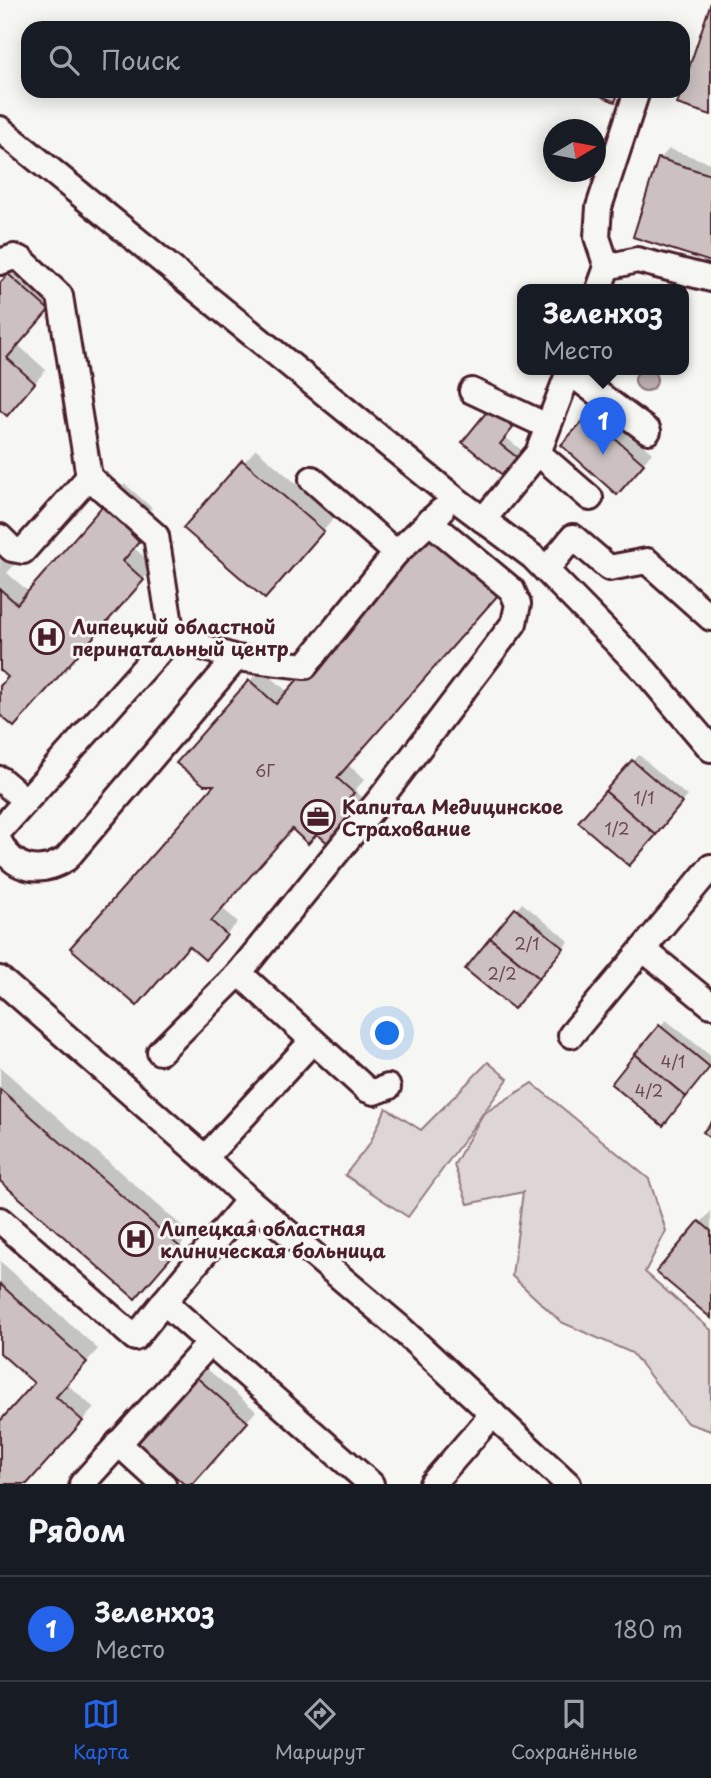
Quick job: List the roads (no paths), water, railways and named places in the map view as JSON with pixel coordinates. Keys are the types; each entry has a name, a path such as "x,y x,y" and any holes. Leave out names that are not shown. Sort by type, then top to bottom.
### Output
{"street":[{"path":"635,98 599,206 597,237 603,278 637,260 711,279"},
{"path":"0,129 546,570 646,672 711,749"},
{"path":"0,262 13,257 22,260 60,296 89,477 156,536 172,638"},
{"path":"483,520 538,453 567,375"},
{"path":"574,375 648,431"},
{"path":"472,391 547,426"},
{"path":"538,453 590,498"},
{"path":"0,537 12,549 23,551 89,477"},
{"path":"312,479 396,553"},
{"path":"172,638 236,658 305,666 396,553 454,498"},
{"path":"160,1052 239,973 381,798 514,622 518,604 512,590 429,521"},
{"path":"546,570 573,537 609,568 647,561 711,618"},
{"path":"0,830 172,638"},
{"path":"0,843 15,862 31,869 51,868 66,859 236,658"},
{"path":"0,779 25,800"},
{"path":"571,1035 711,867"},
{"path":"643,949 711,1005"},
{"path":"239,973 366,1089 374,1092 388,1087"},
{"path":"0,979 205,1158 249,1200 399,1327 568,1484"},
{"path":"205,1158 306,1048"},
{"path":"0,1220 135,1338 249,1200"},
{"path":"164,1302 372,1484"},
{"path":"82,1484 210,1343"},
{"path":"432,1484 493,1413"},
{"path":"118,1443 163,1484"}],"place":[{"name":"Зеленхоз","path":"603,455"},
{"name":"Липецкий областной перинатальный центр","path":"47,637"},
{"name":"Капитал Медицинское Страхование","path":"318,817"},
{"name":"Липецкая областная клиническая больница","path":"136,1239"}]}
